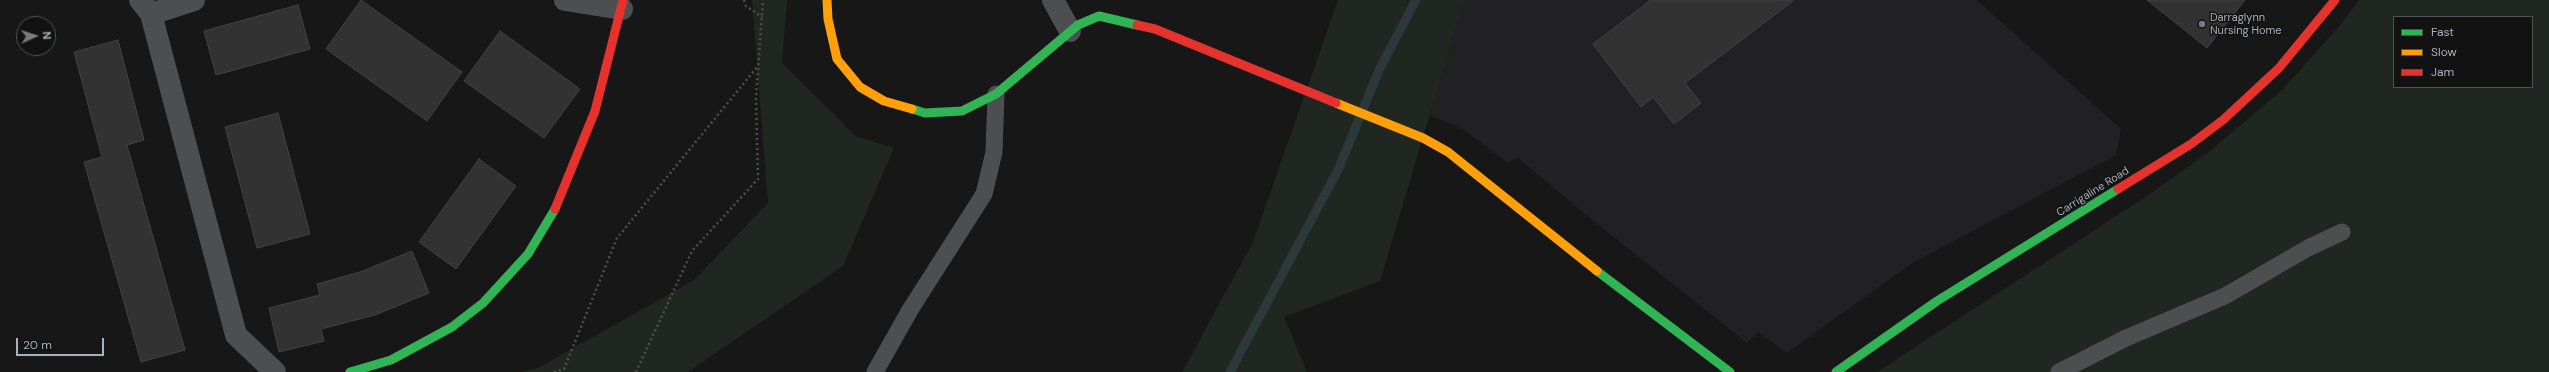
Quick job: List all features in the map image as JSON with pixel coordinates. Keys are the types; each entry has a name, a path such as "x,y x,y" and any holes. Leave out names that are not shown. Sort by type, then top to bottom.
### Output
{"street":[{"path":"194,0 146,7 236,335 275,372"},
{"path":"350,372 391,360 452,327 483,303 528,254 559,203 595,111 622,4 566,0"},
{"path":"827,0 828,19 837,59 860,87 884,101 925,113 962,111 996,94 1070,31 1099,16 1155,29 1423,138 1448,152 1568,249 1730,372"},
{"path":"1053,0 1070,31"},
{"name":"Carrigaline Road","path":"1836,372 1937,301 2191,144 2223,120 2279,68 2335,0"}],"lane":[{"path":"875,372 910,310 984,194 994,152 996,94"},
{"path":"2059,372 2126,338 2226,296 2308,248 2342,232"}],"path":[{"path":"744,0 746,6 762,17"},
{"path":"636,372 692,251 758,180 756,98 764,0"},
{"path":"554,372 564,369 617,238 758,66"}],"shaded area":[{"path":"752,0 787,0 782,63 856,136 894,148 843,266 688,372 521,372 538,368 694,280 768,203"},
{"path":"1338,0 1464,0 1380,281 1284,317 1307,372 1182,372 1253,242"},
{"path":"1421,0 1977,0 2121,129 2116,155 1914,262 1787,353 1758,332 1747,343 1581,211 1517,157 1508,163 1460,127 1341,83"},
{"path":"2359,0 2549,0 2549,372 1877,372 2150,194 2210,151 2283,89 2341,24"}],"building":[{"path":"361,0 462,72 427,121 326,49"},
{"path":"1651,0 1794,0 1685,83 1701,103 1674,124 1653,97 1641,107 1593,44"},
{"name":"Darraglynn Nursing Home","path":"2147,0 2245,0 2207,48"},
{"path":"298,5 310,49 216,75 204,31"},
{"path":"500,31 580,89 544,138 464,81"},
{"path":"118,40 144,140 127,145 185,350 141,362 84,162 102,157 74,52"},
{"path":"278,113 310,234 257,248 225,127"},
{"path":"479,159 516,186 456,269 419,242"},
{"path":"412,251 429,293 375,315 321,329 324,341 279,352 269,308 320,295 317,284 360,272"}],"waterway":[{"path":"1230,372 1339,168 1379,70 1416,0"}],"traffic: fast":[{"path":"912,109 925,113 962,111 996,94 1078,25 1099,16 1137,25"},
{"path":"1836,372 1937,301 2118,189"},
{"path":"350,372 391,360 452,327 483,303 528,254 555,209"},
{"path":"1597,271 1730,372"}],"traffic: slow":[{"path":"827,0 828,19 837,59 860,87 884,101 912,109"},
{"path":"1336,103 1423,138 1448,152 1597,271"}],"traffic: jam":[{"path":"555,209 595,111 623,0"},
{"path":"2118,189 2191,144 2223,120 2279,68 2335,0"},
{"path":"1137,25 1155,29 1336,103"}],"place":[{"name":"Darraglynn Nursing Home","path":"2202,24"}]}
